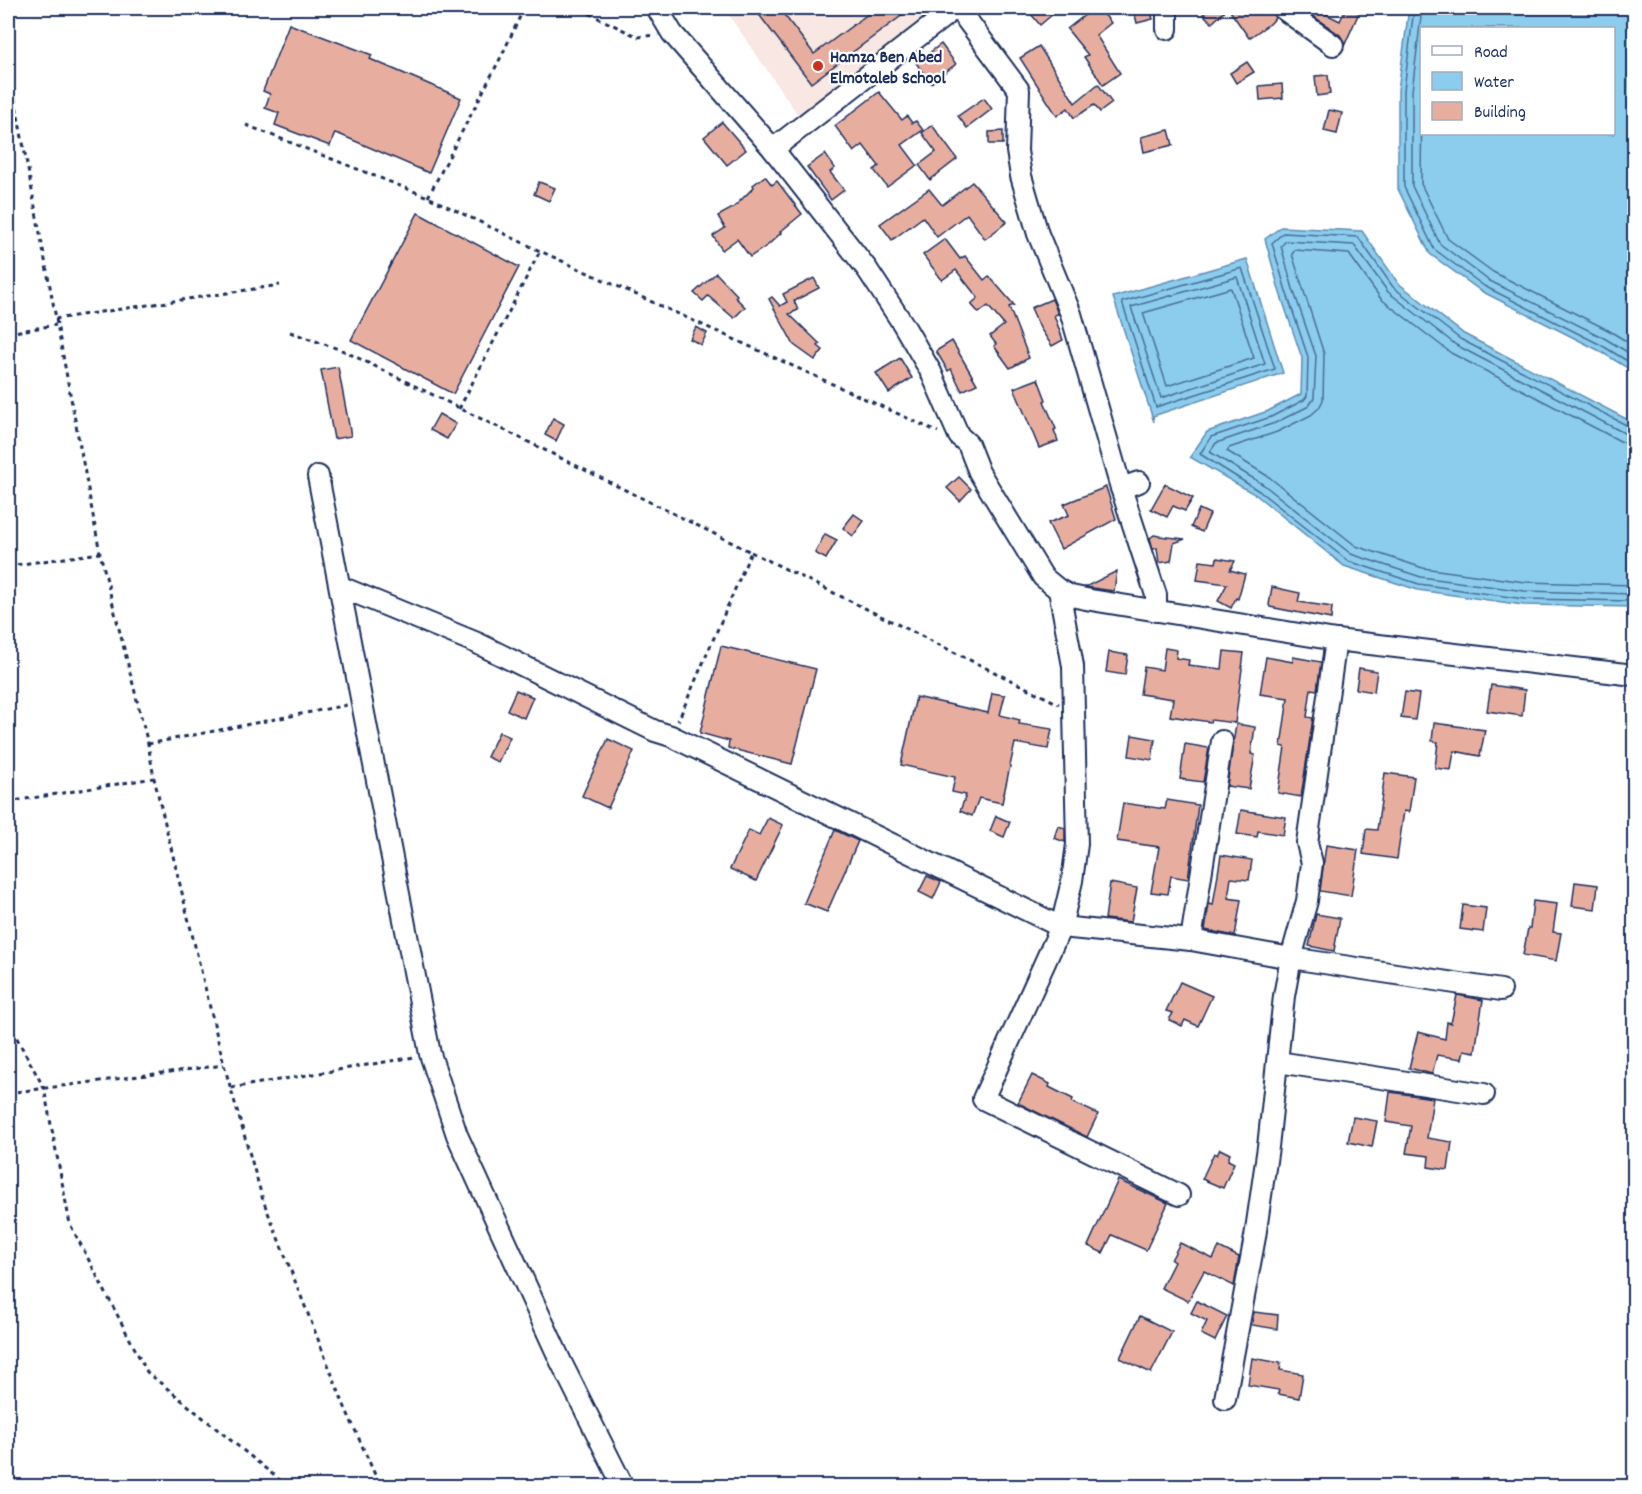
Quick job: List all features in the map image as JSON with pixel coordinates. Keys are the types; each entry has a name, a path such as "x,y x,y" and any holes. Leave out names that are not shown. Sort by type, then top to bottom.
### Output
{"street":[{"path":"657,8 672,33 773,149 867,269 931,372 959,436 968,444 979,472 1035,567 1043,578 1059,590 1071,596 1090,600 1336,640 1635,675"},
{"path":"773,149 957,8 1019,90 1017,151 1021,177 1038,234 1071,314 1130,485 1156,595 1156,611"},
{"path":"1167,8 1167,29"},
{"path":"1282,8 1333,45"},
{"path":"318,476 430,1054 457,1135 561,1362 623,1486"},
{"path":"341,586 477,643 1061,927 1191,940 1291,958 1501,990"},
{"path":"1059,590 1072,666 1077,844 1072,881 1061,927 983,1099 1179,1195"},
{"path":"1225,1399 1255,1238 1278,1062 1284,996 1308,892 1312,863 1307,843 1336,640"},
{"path":"1191,940 1222,741"},
{"path":"1278,1062 1484,1094"}],"path":[{"path":"428,197 524,8"},
{"path":"572,8 586,12 638,37 672,33"},
{"path":"8,63 100,553 224,1065 263,1200 323,1354 380,1486"},
{"path":"246,125 428,197 540,251 947,437 959,436"},
{"path":"459,409 540,251"},
{"path":"55,319 280,285"},
{"path":"8,333 56,325"},
{"path":"290,332 344,351 1074,711"},
{"path":"672,736 751,552"},
{"path":"8,566 100,553"},
{"path":"148,744 361,703"},
{"path":"8,802 154,778"},
{"path":"8,1022 45,1088 70,1224 147,1372 287,1486"},
{"path":"231,1088 430,1054"},
{"path":"8,1093 224,1065"}],"shaded area":[{"name":"Hamza Ben Abed Elmotaleb School","path":"724,8 937,8 805,125"}],"water":[{"path":"1409,8 1634,8 1634,372 1598,350 1481,291 1430,254 1398,189 1398,90"},
{"path":"1281,227 1362,231 1398,283 1464,334 1634,423 1634,607 1523,605 1418,590 1344,566 1256,495 1190,457 1207,432 1268,411 1301,394 1302,358 1265,239"},
{"path":"1247,259 1283,373 1153,416 1154,422 1113,297"}],"building":[{"path":"754,8 779,8 814,54 876,8 912,8 811,83"},
{"path":"1026,8 1048,8 1053,14 1040,25"},
{"path":"1094,8 1099,8 1111,23 1096,35 1120,73 1103,85 1084,57 1088,55 1067,29"},
{"path":"1150,8 1153,19 1137,23 1134,11"},
{"path":"1211,8 1228,8 1212,23 1203,14"},
{"path":"1228,8 1270,8 1275,18 1249,38"},
{"path":"1302,8 1314,8 1340,21 1346,8 1361,8 1345,44 1340,35"},
{"path":"289,24 372,55 370,59 461,98 429,173 335,133 330,146 275,125 279,113 265,108 270,94 263,91"},
{"path":"941,44 956,64 931,83 916,63"},
{"path":"1039,46 1075,103 1098,84 1112,103 1100,112 1094,105 1074,118 1068,108 1057,116 1020,58"},
{"path":"1247,62 1254,72 1236,83 1230,73"},
{"path":"1328,75 1330,94 1317,96 1315,76"},
{"path":"1282,84 1283,98 1260,100 1259,86"},
{"path":"879,92 902,120 907,116 912,123 916,121 923,130 902,145 917,165 887,187 874,170 879,166 863,145 854,152 835,126"},
{"path":"984,98 992,109 967,128 958,116"},
{"path":"1329,110 1342,113 1337,134 1324,131"},
{"path":"722,122 746,150 727,165 704,137"},
{"path":"932,125 957,159 930,180 919,165 936,152 922,133"},
{"path":"1169,130 1173,145 1144,152 1141,137"},
{"path":"1003,131 1003,144 989,144 989,132"},
{"path":"825,154 835,168 830,172 844,190 831,200 807,167"},
{"path":"765,176 772,185 777,181 802,214 768,245 750,257 737,239 722,250 713,236 725,228 718,216 733,208 754,187 753,185"},
{"path":"539,182 555,188 549,201 534,194"},
{"path":"972,182 1007,222 985,239 967,214 937,237 923,217 892,240 880,224 929,189 942,205"},
{"path":"418,213 519,267 453,394 351,340"},
{"path":"945,239 960,259 965,256 984,280 989,276 1014,305 1009,307 1029,358 1010,368 994,346 996,344 990,336 1004,325 988,306 979,313 971,304 978,298 956,270 942,280 923,255"},
{"path":"716,273 745,307 734,318 708,296 703,301 694,293"},
{"path":"814,278 819,288 794,301 798,310 789,314 820,344 818,346 823,350 815,360 794,345 769,299 772,297 780,306 787,302 783,294"},
{"path":"1052,299 1058,314 1054,315 1063,340 1052,346 1031,308"},
{"path":"696,327 707,333 701,345 690,339"},
{"path":"952,341 977,384 962,391 951,369 948,371 936,351"},
{"path":"900,358 912,378 889,393 876,373"},
{"path":"338,367 351,436 334,439 321,370"},
{"path":"1038,379 1058,441 1039,448 1014,388"},
{"path":"439,414 456,424 447,439 430,430"},
{"path":"553,418 564,424 556,441 545,435"},
{"path":"959,477 971,489 960,501 947,488"},
{"path":"1165,484 1193,498 1185,511 1173,506 1167,517 1151,509"},
{"path":"1106,487 1116,519 1061,549 1048,523 1069,515 1064,504"},
{"path":"1199,509 1210,514 1202,532 1191,527"},
{"path":"854,514 864,521 853,536 843,528"},
{"path":"825,534 837,540 826,559 815,553"},
{"path":"1154,535 1185,539 1174,543 1171,561 1159,563 1157,548 1153,549 1150,538"},
{"path":"1217,558 1235,561 1230,570 1245,574 1238,599 1236,598 1231,608 1218,601 1227,584 1197,580 1200,561 1216,563"},
{"path":"1117,571 1114,591 1085,587"},
{"path":"1272,587 1300,593 1298,602 1332,607 1331,619 1270,607"},
{"path":"721,646 816,669 792,764 728,748 729,741 700,733"},
{"path":"1165,648 1177,650 1176,658 1189,660 1188,665 1222,669 1224,651 1244,653 1235,723 1170,716 1173,699 1140,694 1144,667 1162,670"},
{"path":"1109,652 1128,655 1125,675 1106,672"},
{"path":"1266,657 1293,662 1293,657 1321,662 1317,690 1311,689 1307,717 1313,718 1301,797 1278,793 1285,747 1281,746 1288,698 1260,694"},
{"path":"1359,668 1377,671 1374,692 1356,689"},
{"path":"1491,685 1525,690 1522,716 1487,711"},
{"path":"516,690 533,697 524,718 507,710"},
{"path":"1405,692 1419,694 1415,720 1401,718"},
{"path":"992,693 1005,695 1000,715 1020,720 1019,724 1052,729 1048,749 1015,743 1002,803 979,798 972,816 960,811 966,795 952,792 955,777 901,765 916,697 988,713"},
{"path":"1434,723 1485,730 1480,756 1454,751 1451,770 1435,768 1438,742 1432,741"},
{"path":"1236,724 1255,727 1251,754 1255,755 1249,789 1227,786"},
{"path":"499,732 510,737 498,762 487,757"},
{"path":"1132,735 1155,739 1152,760 1129,756"},
{"path":"608,739 634,751 608,808 582,796"},
{"path":"1185,744 1209,748 1203,782 1180,779"},
{"path":"1385,773 1414,777 1409,812 1404,811 1397,859 1363,854 1366,829 1377,830"},
{"path":"1167,800 1198,805 1188,879 1171,876 1168,894 1151,892 1159,847 1117,841 1123,803 1165,809"},
{"path":"1241,810 1286,817 1283,835 1258,831 1257,837 1237,834"},
{"path":"996,816 1010,822 1004,837 990,831"},
{"path":"768,818 783,825 756,881 730,869 749,830 759,835"},
{"path":"1058,826 1065,828 1065,842 1054,838"},
{"path":"835,830 858,841 827,912 804,903"},
{"path":"1326,845 1358,850 1351,896 1320,891"},
{"path":"1221,855 1252,860 1249,880 1231,878 1228,898 1241,900 1235,936 1205,930 1209,904 1213,905"},
{"path":"927,876 941,882 933,899 919,892"},
{"path":"1575,882 1598,885 1595,909 1572,906"},
{"path":"1110,883 1137,888 1131,922 1105,919"},
{"path":"1533,901 1557,904 1553,932 1561,933 1556,961 1523,955 1528,928 1530,928"},
{"path":"1463,905 1486,908 1483,932 1460,929"},
{"path":"1316,914 1340,918 1334,951 1309,946"},
{"path":"1180,982 1212,996 1198,1026 1185,1020 1182,1026 1169,1020 1173,1013 1166,1011"},
{"path":"1457,995 1483,1000 1475,1052 1464,1050 1462,1059 1437,1055 1432,1074 1409,1068 1418,1032 1445,1039 1447,1022 1451,1023"},
{"path":"1032,1075 1073,1099 1072,1102 1098,1114 1087,1137 1018,1103"},
{"path":"1390,1092 1433,1098 1427,1138 1452,1142 1448,1170 1428,1167 1429,1156 1406,1153 1411,1126 1386,1122"},
{"path":"1353,1117 1377,1121 1372,1147 1348,1142"},
{"path":"1220,1149 1230,1154 1228,1160 1234,1163 1223,1188 1202,1179 1214,1153 1217,1155"},
{"path":"1118,1180 1168,1203 1146,1250 1112,1235 1103,1253 1088,1246"},
{"path":"1180,1243 1213,1259 1219,1247 1239,1257 1234,1286 1204,1271 1188,1301 1161,1288 1174,1262 1171,1260"},
{"path":"1197,1301 1227,1316 1215,1341 1201,1334 1207,1321 1191,1313"},
{"path":"1254,1312 1278,1315 1277,1329 1252,1325"},
{"path":"1140,1316 1172,1332 1151,1373 1120,1358"},
{"path":"1252,1358 1281,1363 1280,1370 1303,1374 1299,1398 1278,1394 1279,1390 1248,1385"}],"place":[{"name":"Hamza Ben Abed Elmotaleb School","path":"818,66"}]}
